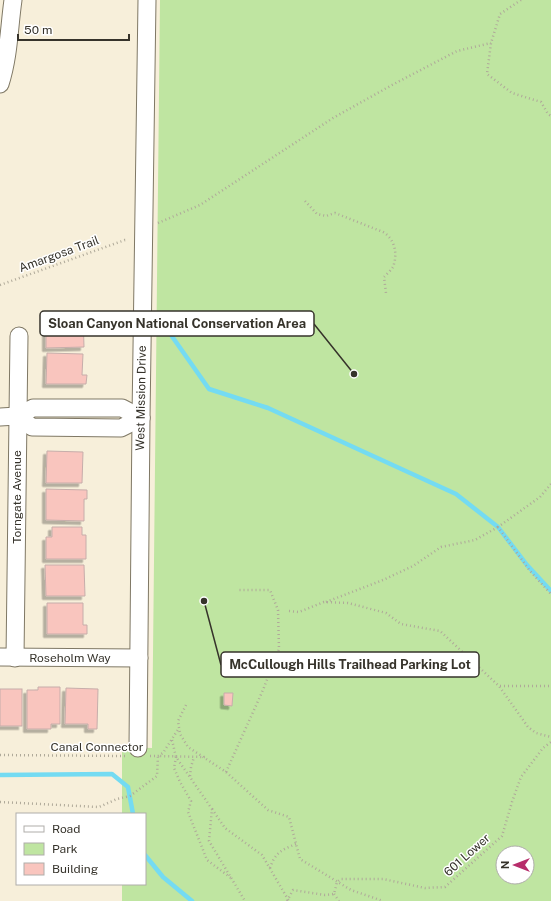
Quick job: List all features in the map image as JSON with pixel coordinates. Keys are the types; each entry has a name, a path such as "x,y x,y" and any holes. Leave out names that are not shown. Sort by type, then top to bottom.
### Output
{"street":[{"path":"0,84 5,69 9,43 10,19 14,0"},
{"name":"West Mission Drive","path":"137,753 147,0"},
{"name":"Torngate Avenue","path":"8,657 20,336"},
{"path":"0,417 18,416 33,408 122,408 141,418"},
{"name":"Roseholm Way","path":"8,657 139,658"}],"path":[{"path":"521,0 500,14 491,43 487,74 512,93 541,102 548,114 551,116"},
{"path":"143,230 200,205 333,118 457,50 491,43"},
{"path":"305,201 317,214 326,216 335,213 384,232 388,235 394,243 394,254 393,268 384,277 386,293"},
{"name":"Amargosa Trail","path":"0,285 125,240"},
{"path":"289,611 299,612 376,582 413,566 442,547 475,540 498,527 540,497 551,484"},
{"path":"498,527 530,571 551,594"},
{"path":"226,772 263,690 279,649 278,610 270,590 237,590"},
{"path":"324,602 348,603 386,613 401,624 440,631 499,686 528,727 536,733 551,736"},
{"path":"499,686 551,686"},
{"name":"Canal Connector","path":"0,755 137,753 158,756 163,753 179,728 178,721 186,705"},
{"path":"179,728 180,734 188,747 226,772 268,810 289,817 300,859 350,890 382,901"},
{"path":"172,739 176,757 174,768 191,801 188,812 208,860 232,879"},
{"name":"601 Lower","path":"337,882 341,879 383,879 425,888 445,887 502,836 521,777 543,748 551,742"},
{"path":"0,802 99,806 130,796 157,776 158,756 205,757"},
{"path":"176,757 225,828 262,855 288,900"},
{"path":"190,776 194,757"},
{"path":"212,809 210,841 245,901"},
{"path":"269,868 273,858 283,850 296,844"},
{"path":"337,882 334,894 339,901"},
{"path":"288,900 292,890 326,895 334,894"}],"green space":[{"path":"160,0 551,0 551,901 122,901 122,885 146,885 146,813 122,813 122,747 152,748"}],"building":[{"path":"83,314 84,347 46,348 46,315"},
{"path":"47,353 83,354 82,375 87,375 86,384 46,384"},
{"path":"47,451 83,452 82,483 46,483"},
{"path":"46,489 87,490 87,499 84,499 84,521 46,520"},
{"path":"52,527 82,527 82,535 86,535 86,559 46,559 46,537 52,537"},
{"path":"45,565 84,565 85,596 46,596"},
{"path":"47,603 83,603 83,625 87,625 87,634 47,634"},
{"path":"38,687 60,687 60,724 51,724 51,729 27,729 27,690 38,690"},
{"path":"66,688 98,689 97,729 88,729 88,724 65,724"},
{"path":"0,689 22,689 22,726 0,726"},
{"path":"224,693 233,693 232,706 224,705"}],"waterway":[{"path":"157,315 209,389 268,408 456,494 498,527 527,565 551,591"},
{"path":"0,775 112,774 128,787 133,813"},
{"path":"146,856 163,877 192,901"}],"place":[{"name":"Sloan Canyon National Conservation Area","path":"354,374"},
{"name":"McCullough Hills Trailhead Parking Lot","path":"204,601"}]}
